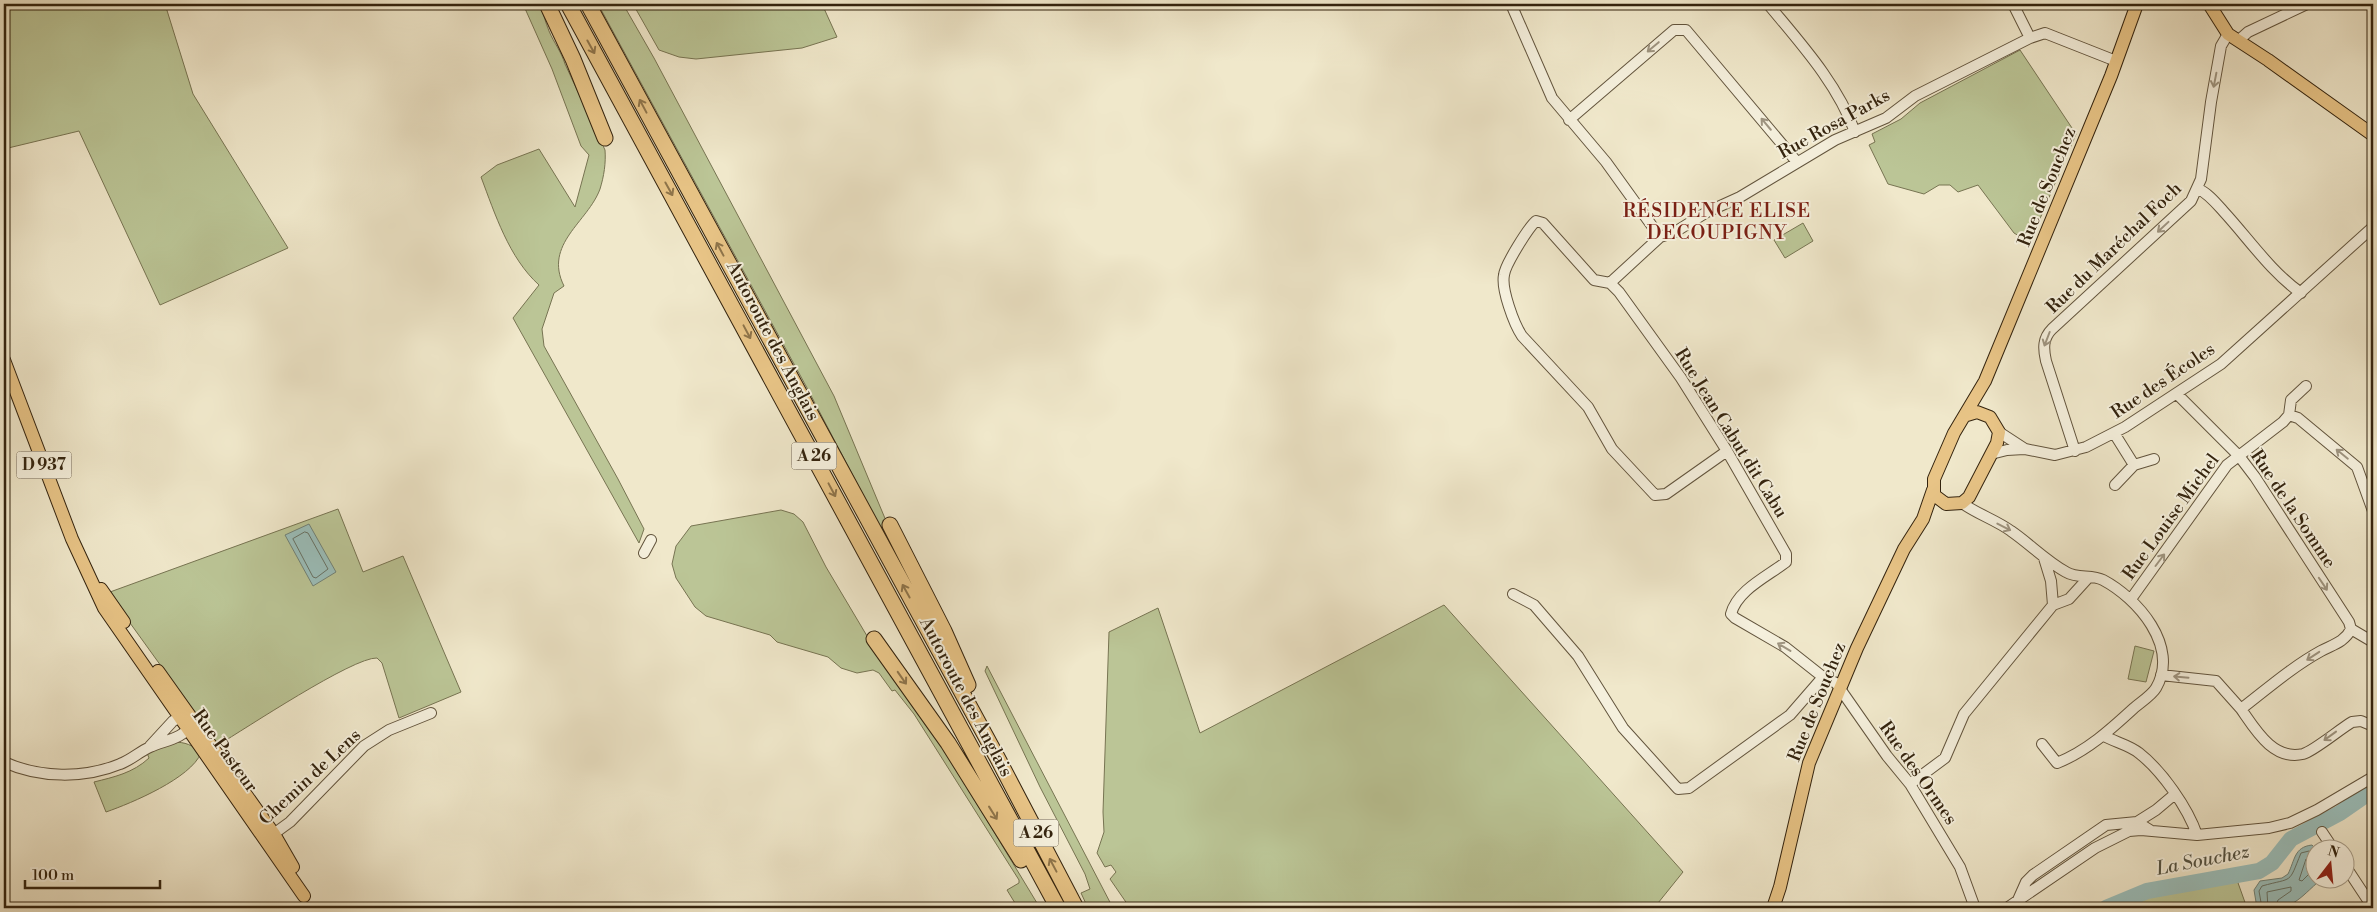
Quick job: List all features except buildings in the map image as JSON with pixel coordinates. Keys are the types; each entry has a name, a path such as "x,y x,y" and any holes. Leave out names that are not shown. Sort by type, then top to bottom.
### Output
{"highway":[{"path":"547,4 573,59 605,138"},
{"name":"Autoroute des Anglais","path":"568,4 1058,908"},
{"name":"Autoroute des Anglais","path":"588,4 1076,908"},
{"path":"890,525 944,631 984,721 996,757"},
{"path":"874,638 971,779 1012,844 1048,908"}],"main road":[{"name":"Rue de Souchez","path":"1773,908 1780,887 1809,763 1857,648 1904,549 1923,519 1933,490 1934,479 1954,433 1966,416 1985,381 2116,61 2136,4"},
{"path":"2210,4 2234,37 2373,135"},
{"name":"Rue Pasteur","path":"4,360 72,539 104,608 121,625 269,837 296,871 307,902"},
{"path":"1923,519 1969,497 1997,443 1999,432 1990,417 1985,381"},
{"path":"1966,416 1977,412 1990,417"},
{"path":"1933,490 1937,499 1957,504"}],"street":[{"path":"1511,4 1552,98 1606,162 1660,237"},
{"path":"1768,4 1818,64 1847,110 1855,132"},
{"path":"2013,4 2030,38"},
{"path":"2234,37 2307,4"},
{"path":"1569,120 1674,30 1686,30 1797,162"},
{"name":"Rue Rosa Parks","path":"1610,284 1660,237 1674,232 1713,209 1734,200 1797,162 1886,118 1916,96 2030,38 2045,33 2116,61"},
{"name":"Rue du Maréchal Foch","path":"2075,451 2044,353 2043,346 2047,334 2191,201 2198,189 2221,46 2234,37"},
{"path":"2198,189 2204,192 2301,292"},
{"path":"1610,284 1594,280 1543,223 1536,221 1504,274 1504,286 1517,329 1588,407 1612,449 1655,495 1666,494 1727,451"},
{"name":"Rue des Écoles","path":"2024,449 2055,455 2075,451 2114,433 2177,394 2221,364 2373,227"},
{"name":"Rue Jean Cabut dit Cabu","path":"1610,284 1619,292 1681,378 1727,451 1786,554 1786,562 1744,593 1733,604 1730,614 1785,647 1823,677"},
{"path":"2306,386 2291,400 2289,415 2298,418 2353,462 2363,480 2373,511"},
{"name":"Rue de la Somme","path":"2177,394 2239,456 2273,502 2314,571 2349,622 2351,629"},
{"name":"Rue Louise Michel","path":"2131,599 2217,477 2239,456 2289,415"},
{"path":"1999,432 2024,449"},
{"path":"2114,433 2134,465"},
{"path":"1991,454 2007,450 2024,449"},
{"path":"2115,485 2134,465 2154,459"},
{"path":"1957,504 2010,530 2044,558 2068,574 2101,578 2131,599 2149,619 2158,637 2162,657 2161,674 2156,689 2104,736 2058,764 2042,744"},
{"path":"644,553 651,540"},
{"path":"2044,558 2051,581 2053,605"},
{"path":"1910,784 1945,758 1964,714 2053,605 2069,599 2089,577"},
{"path":"1513,594 1534,604 1578,656 1623,728 1678,789 1689,788 1769,731 1801,704 1823,677 1841,687"},
{"path":"2241,709 2291,670 2321,651 2344,640 2351,629 2373,642"},
{"path":"2161,674 2216,681 2241,709 2264,742 2287,754 2303,754 2352,722 2361,721 2373,726"},
{"name":"Rue des Ormes","path":"1841,687 1887,756 1910,784 1960,868 1976,908"},
{"name":"Chemin de Lens","path":"269,837 290,822 364,746 389,730 431,713"},
{"path":"149,747 166,728 188,720"},
{"path":"4,762 44,774 91,773 118,765 149,747 177,738 188,720"},
{"path":"2104,736 2138,752 2175,794 2191,818 2196,835"},
{"path":"2007,908 2095,848 2129,831 2196,835 2250,832 2290,822 2322,807 2373,777"},
{"path":"2018,900 2026,882 2033,875 2106,826 2137,822 2156,810 2175,794"},
{"path":"2137,822 2151,831"},
{"path":"2322,832 2327,840"},
{"path":"2354,879 2373,908"}],"green space":[{"path":"4,4 165,4 193,94 288,248 160,305 79,131 4,149"},
{"path":"523,4 539,4 549,31 562,55 605,150 603,179 600,189 594,201 570,234 559,258 559,271 564,286 554,293 542,329 544,346 644,529 639,543 513,318 539,285 528,274 511,249 481,177 497,165 539,149 575,207 589,155 581,146 552,69"},
{"path":"598,4 623,4 654,58 834,396 899,552 894,554 806,386"},
{"path":"633,4 822,4 837,37 802,48 696,59 679,57 659,50"},
{"path":"2020,50 2076,134 2036,228 2034,227 2031,243 2014,233 1978,185 1958,192 1950,185 1939,185 1924,194 1888,184 1869,145 1875,142 1872,134 1901,119 1920,103"},
{"path":"1803,223 1813,241 1785,258 1774,240"},
{"path":"338,509 363,572 403,556 461,692 399,718 382,663 377,658 364,661 323,681 218,745 112,598 110,592"},
{"path":"781,510 794,514 803,522 826,567 870,641 931,728 1040,908 1018,908 1007,890 1019,883 1019,880 914,714 895,690 892,691 879,673 873,670 857,673 841,668 828,657 777,642 770,635 706,616 695,607 676,578 672,564 676,546 691,526"},
{"path":"1444,605 1683,872 1654,908 1130,908 1110,879 1116,872 1111,865 1105,867 1097,853 1104,832 1109,632 1158,608 1200,733"},
{"path":"2135,646 2154,651 2146,682 2128,679"},
{"path":"987,666 1113,908 1088,908 1081,893 1090,889 1085,874 1040,787 985,671"},
{"path":"173,742 188,744 201,753 186,771 173,780 145,796 106,812 94,782 130,771 149,758 147,753"},
{"path":"2237,880 2247,908 2113,908 2132,900"}],"water":[{"path":"309,524 336,572 313,586 285,535"},
{"path":"2304,847 2304,890 2309,890 2292,904 2257,908 2254,890 2260,881 2282,878 2288,874 2298,851"}],"waterway":[{"name":"La Souchez","path":"2106,908 2147,891 2259,871 2272,863 2291,839 2340,813 2373,790"}],"district":[{"name":"RÉSIDENCE ELISE DECOUPIGNY","path":"1717,222"}]}
